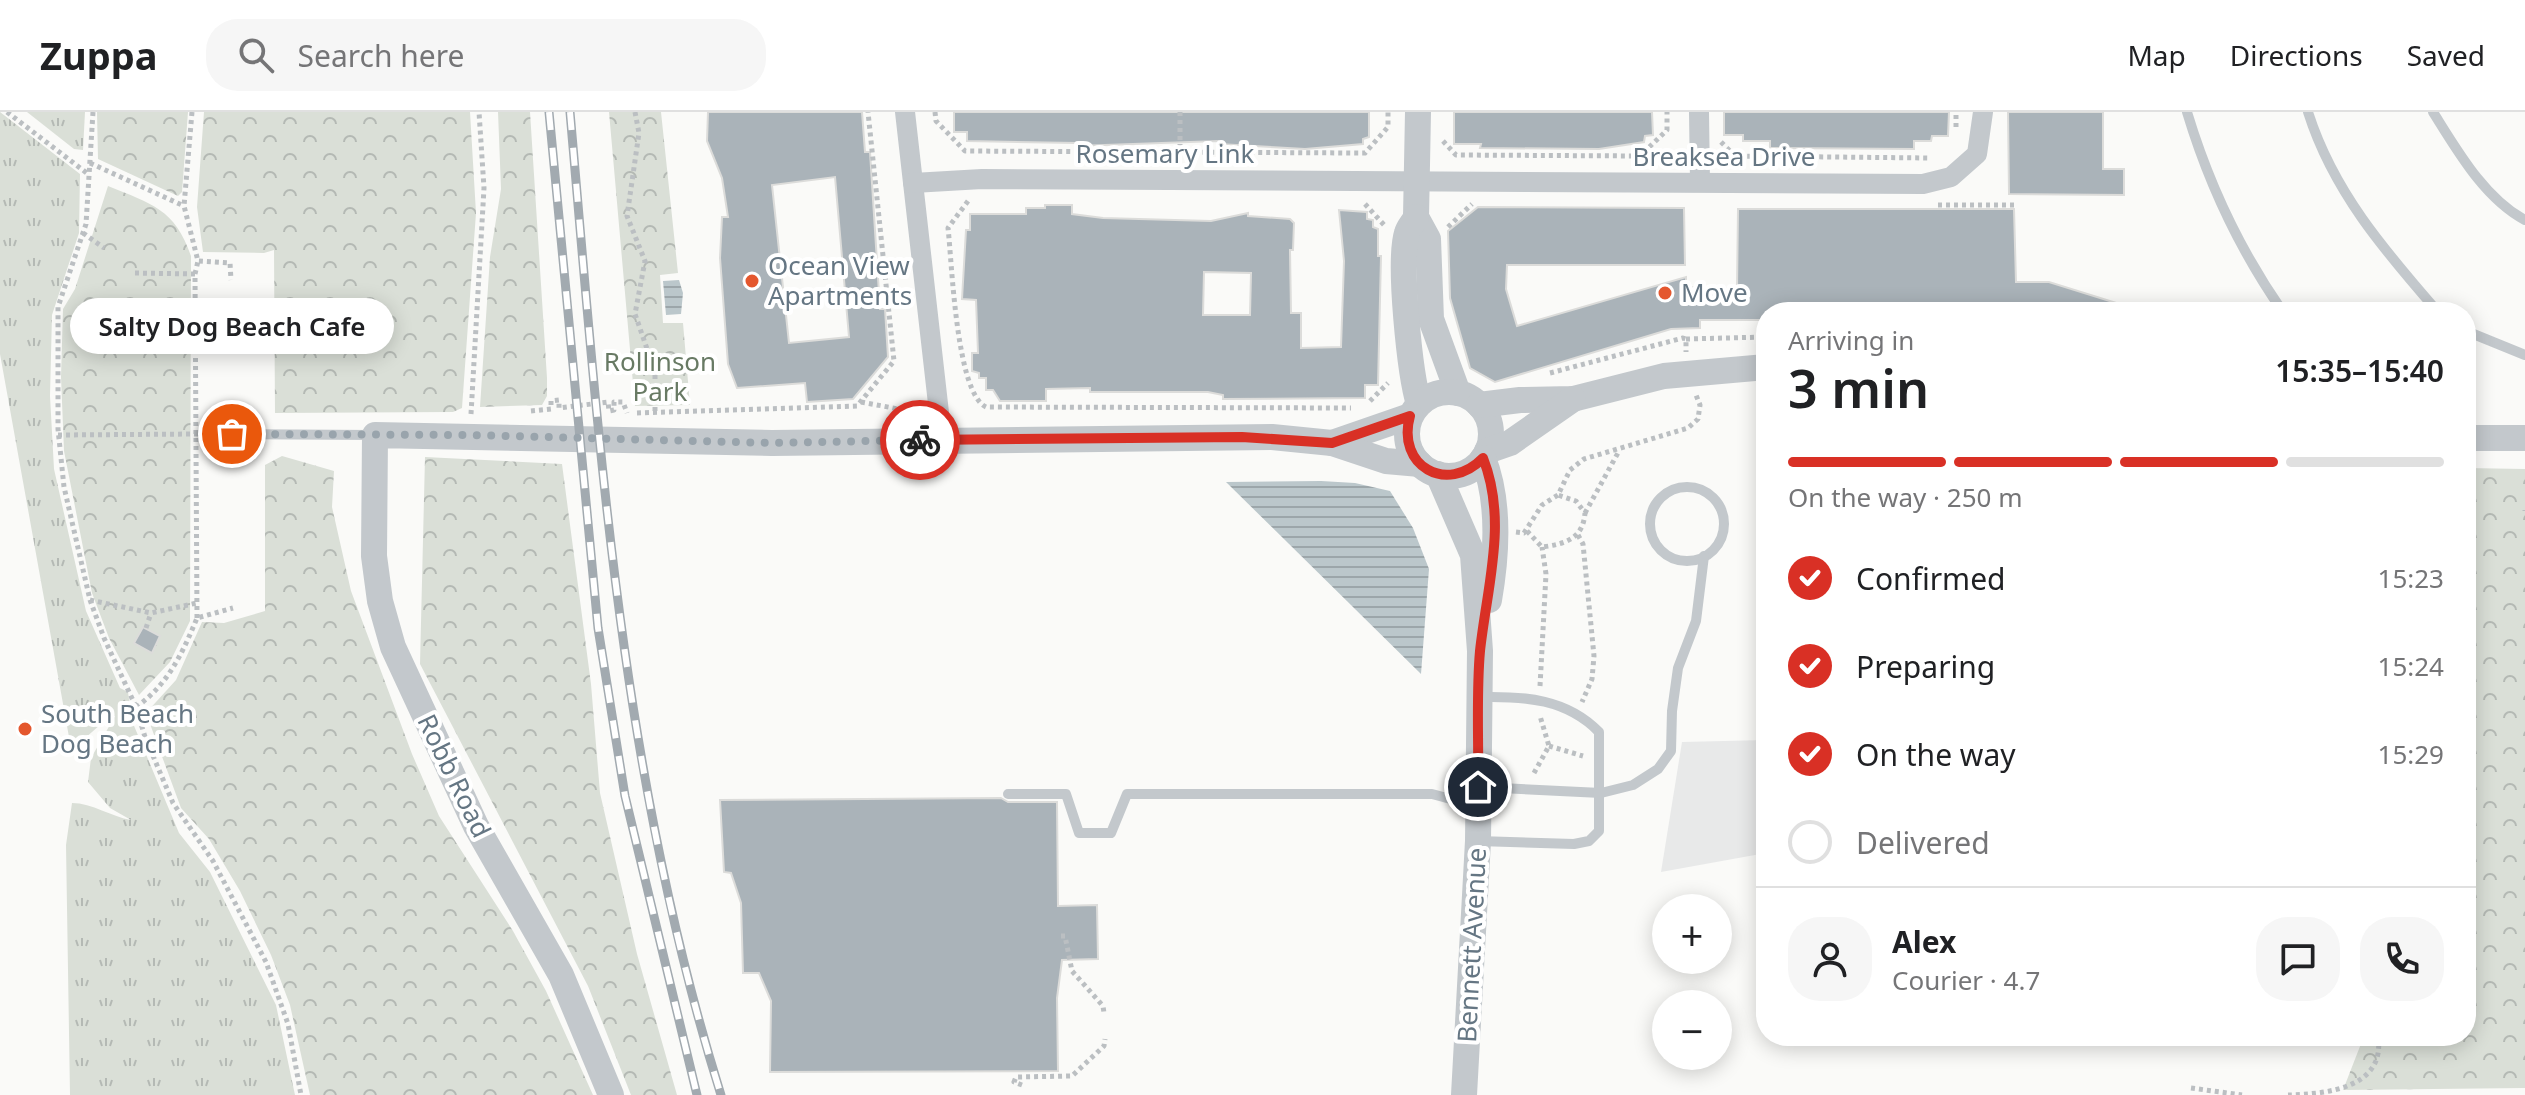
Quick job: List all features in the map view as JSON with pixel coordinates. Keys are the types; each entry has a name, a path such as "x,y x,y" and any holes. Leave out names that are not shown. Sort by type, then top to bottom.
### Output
{"street":[{"path":"905,112 942,439"},
{"path":"1418,112 1416,217 1407,234 1405,285 1415,410 1408,442 1429,469"},
{"path":"1699,112 1700,182"},
{"name":"Breaksea Drive","path":"1417,182 1938,182 1965,169 1977,154 1983,112"},
{"name":"Rosemary Link","path":"913,183 982,179 1417,182"},
{"path":"1416,217 1428,239 1431,319 1469,399 1490,427 1485,454"},
{"path":"1332,443 1415,410 1444,392 1469,399 1573,399 1664,376 1756,368"},
{"path":"375,435 470,420 772,443 1272,437 1332,443 1386,461 1463,473 1485,454 1510,443 1573,399"},
{"name":"Robb Road","path":"375,435 374,556 380,601 393,647 476,826 561,975 611,1095"},
{"path":"2476,438 2525,438"},
{"name":"Bennett Avenue","path":"1480,651 1491,589 1495,530 1492,481 1485,454"},
{"name":"Bennett Avenue","path":"1429,469 1473,555 1480,651 1478,830 1464,1095"}],"lane":[{"path":"2187,112 2223,213 2251,266 2276,302"},
{"path":"2308,112 2326,160 2358,217 2430,302"},
{"path":"2433,112 2464,160 2511,212 2525,220"},
{"path":"2476,335 2525,355"},
{"path":"232,434 375,435"},
{"path":"1478,787 1601,793 1633,785 1658,769 1671,751 1678,668 1696,621 1704,556 1721,538 1722,513 1716,501 1696,488 1671,491 1654,506 1650,529 1654,540 1660,550 1681,560 1704,556"},
{"path":"1008,794 1066,794 1079,833 1111,833 1127,794 1432,794 1458,801 1478,830 1574,844 1589,841 1599,831 1599,732 1575,712 1539,700 1479,697"}],"path":[{"path":"7,112 89,174"},
{"path":"93,112 83,233 58,307 58,435 64,487 90,600 179,815 213,861 266,962 288,1024 301,1095"},
{"path":"136,707 149,698 182,655 197,618 195,274 198,261 184,206 192,112"},
{"path":"470,420 484,188 479,112"},
{"path":"635,112 639,133 627,216 645,261 635,314 655,372 655,412"},
{"path":"525,411 551,409 551,401 559,400 559,408 608,402 609,411 614,410 614,402 623,402 625,413 857,406 894,361 868,112"},
{"path":"935,112 936,121 965,151 1365,153 1388,127 1388,112"},
{"path":"1180,112 1180,151"},
{"path":"1443,135 1443,144 1456,155 1640,156 1667,130 1667,112"},
{"path":"1956,112 1956,134"},
{"path":"1720,131 1721,143 1735,156 1942,158"},
{"path":"90,163 184,206"},
{"path":"967,197 968,203 948,228 965,372 978,401 986,407 1363,408 1388,385 1388,374"},
{"path":"1357,199 1357,205 1366,204 1387,228"},
{"path":"1445,230 1470,204 1486,204"},
{"path":"83,233 104,248"},
{"path":"198,261 230,263 231,280"},
{"path":"135,273 195,274"},
{"path":"1538,376 1686,339 1756,337"},
{"path":"1686,339 1686,354"},
{"path":"1527,531 1542,505 1558,495 1570,470 1584,459 1688,428 1698,419 1700,405 1695,390"},
{"path":"971,406 978,401"},
{"path":"860,402 904,410"},
{"path":"58,435 197,434 216,422 232,420"},
{"path":"1542,547 1564,544 1578,535 1585,513 1619,451"},
{"path":"1558,495 1576,501 1585,513"},
{"path":"1495,530 1527,531 1542,547 1546,574 1540,688"},
{"path":"1575,712 1588,692 1594,656 1583,544 1578,535"},
{"path":"90,600 151,613 197,603"},
{"path":"197,618 233,608"},
{"path":"146,628 151,613"},
{"path":"1533,790 1534,771 1549,746 1538,712"},
{"path":"1549,746 1601,760"},
{"path":"1061,936 1065,936 1072,971 1103,1006 1104,1013"},
{"path":"1022,1085 1014,1082 1016,1077 1072,1076 1104,1046 1105,1039"},
{"path":"2288,1095 2327,1094 2363,1080 2377,1062 2378,1046"},
{"path":"2191,1088 2242,1095"}],"shaded area":[{"path":"679,280 683,293 681,314 666,315 663,281"},
{"path":"1226,482 1355,483 1390,491 1413,528 1429,569 1421,674"},
{"path":"1756,740 1756,855 1661,872 1682,742"}],"green space":[{"path":"0,112 80,174 79,233 52,315 50,396 54,469 86,611 120,688 128,692 132,721 179,833 210,872 276,1005 295,1095 70,1095 66,845 72,803 131,820 110,808 88,782 91,758 115,716 109,717 75,747 69,737 0,354"},
{"path":"27,112 85,112 83,150 74,149"},
{"path":"97,112 188,112 182,192 178,196 98,159"},
{"path":"204,112 470,112 476,213 462,408 453,412 275,413 274,250 264,253 203,252 197,207"},
{"path":"498,112 530,112 547,378 547,396 542,405 480,407 490,257 501,189"},
{"name":"Rollinson Park","path":"609,112 661,112 678,273 660,275 663,323 683,323 690,405 635,406"},
{"path":"108,186 160,210 177,228 191,256 190,621 170,662 139,695 109,638 92,593 64,451 61,377 63,309 75,289"},
{"path":"282,456 334,471 332,507 351,591 412,754 439,816 513,931 546,991 593,1095 310,1095 290,1005 271,955 240,891 209,839 181,808 146,713 176,680 202,622 224,623 265,611 265,465"},
{"path":"425,457 562,464 591,684 600,793 637,954 677,1095 631,1095 588,986 420,664"},
{"path":"2476,468 2525,469 2525,1088 2343,1090 2360,1046 2476,1046"}],"building":[{"path":"708,112 862,112 865,152 870,152 880,309 885,309 888,357 853,399 807,402 805,383 737,388 728,364 720,258 722,217 728,217 722,178 707,141","holes":["835,177 849,337 789,343 772,185"]},
{"path":"954,112 1369,112 1369,137 1363,139 1363,144 1305,149 1218,144 1218,141 1076,146 1076,143 967,141 967,132 954,132"},
{"path":"1454,112 1652,112 1653,135 1645,136 1644,142 1599,149 1480,148 1481,144 1454,144"},
{"path":"1724,112 1949,112 1948,136 1932,136 1931,141 1914,141 1914,149 1770,148 1770,141 1743,141 1743,135 1724,135"},
{"path":"2008,112 2103,112 2103,169 2124,169 2124,195 2009,194"},
{"path":"1045,205 1072,205 1072,214 1103,218 1211,221 1248,213 1248,216 1290,219 1294,223 1293,250 1290,250 1291,313 1301,313 1301,348 1341,347 1344,261 1339,210 1367,212 1367,219 1373,220 1373,227 1378,229 1378,256 1381,256 1378,385 1365,385 1365,398 1223,399 1223,395 1208,392 1090,392 1090,388 1046,389 1046,401 1000,401 993,390 986,390 986,378 979,378 979,373 972,371 972,353 978,353 976,300 962,299 966,230 970,230 970,214 1026,214 1026,208 1045,208","holes":["1204,272 1251,273 1250,315 1203,315"]},
{"path":"1478,207 1684,208 1685,265 1507,265 1506,289 1517,326 1686,277 1686,287 1737,289 1738,209 2014,209 2016,282 2049,282 2113,302 1756,302 1756,320 1700,320 1700,328 1671,329 1495,382 1470,368 1450,298 1448,231"},
{"path":"143,627 160,636 152,653 134,643"},
{"path":"1001,798 1008,802 1057,802 1058,906 1097,905 1098,959 1062,960 1057,998 1058,1071 770,1072 771,1001 759,973 743,973 741,903 731,873 724,872 720,800"}],"railway":[{"path":"549,112 598,628 625,796 697,1095"},
{"path":"570,112 604,484 637,731 659,853 687,975 721,1095"}],"way so far":[{"path":"232,434 469,435 772,443 920,440"}],"place":[{"name":"Ocean View Apartments","path":"752,281"},
{"name":"Move","path":"1665,293"},
{"name":"Salty Dog Beach Cafe","path":"232,434"},
{"name":"South Beach Dog Beach","path":"25,729"}],"route":[{"path":"920,440 1089,436 1242,437 1295,438 1332,443 1410,416 1408,442 1412,454 1428,470 1438,474 1463,473 1483,458 1492,481 1495,553 1480,651 1478,787"}]}
